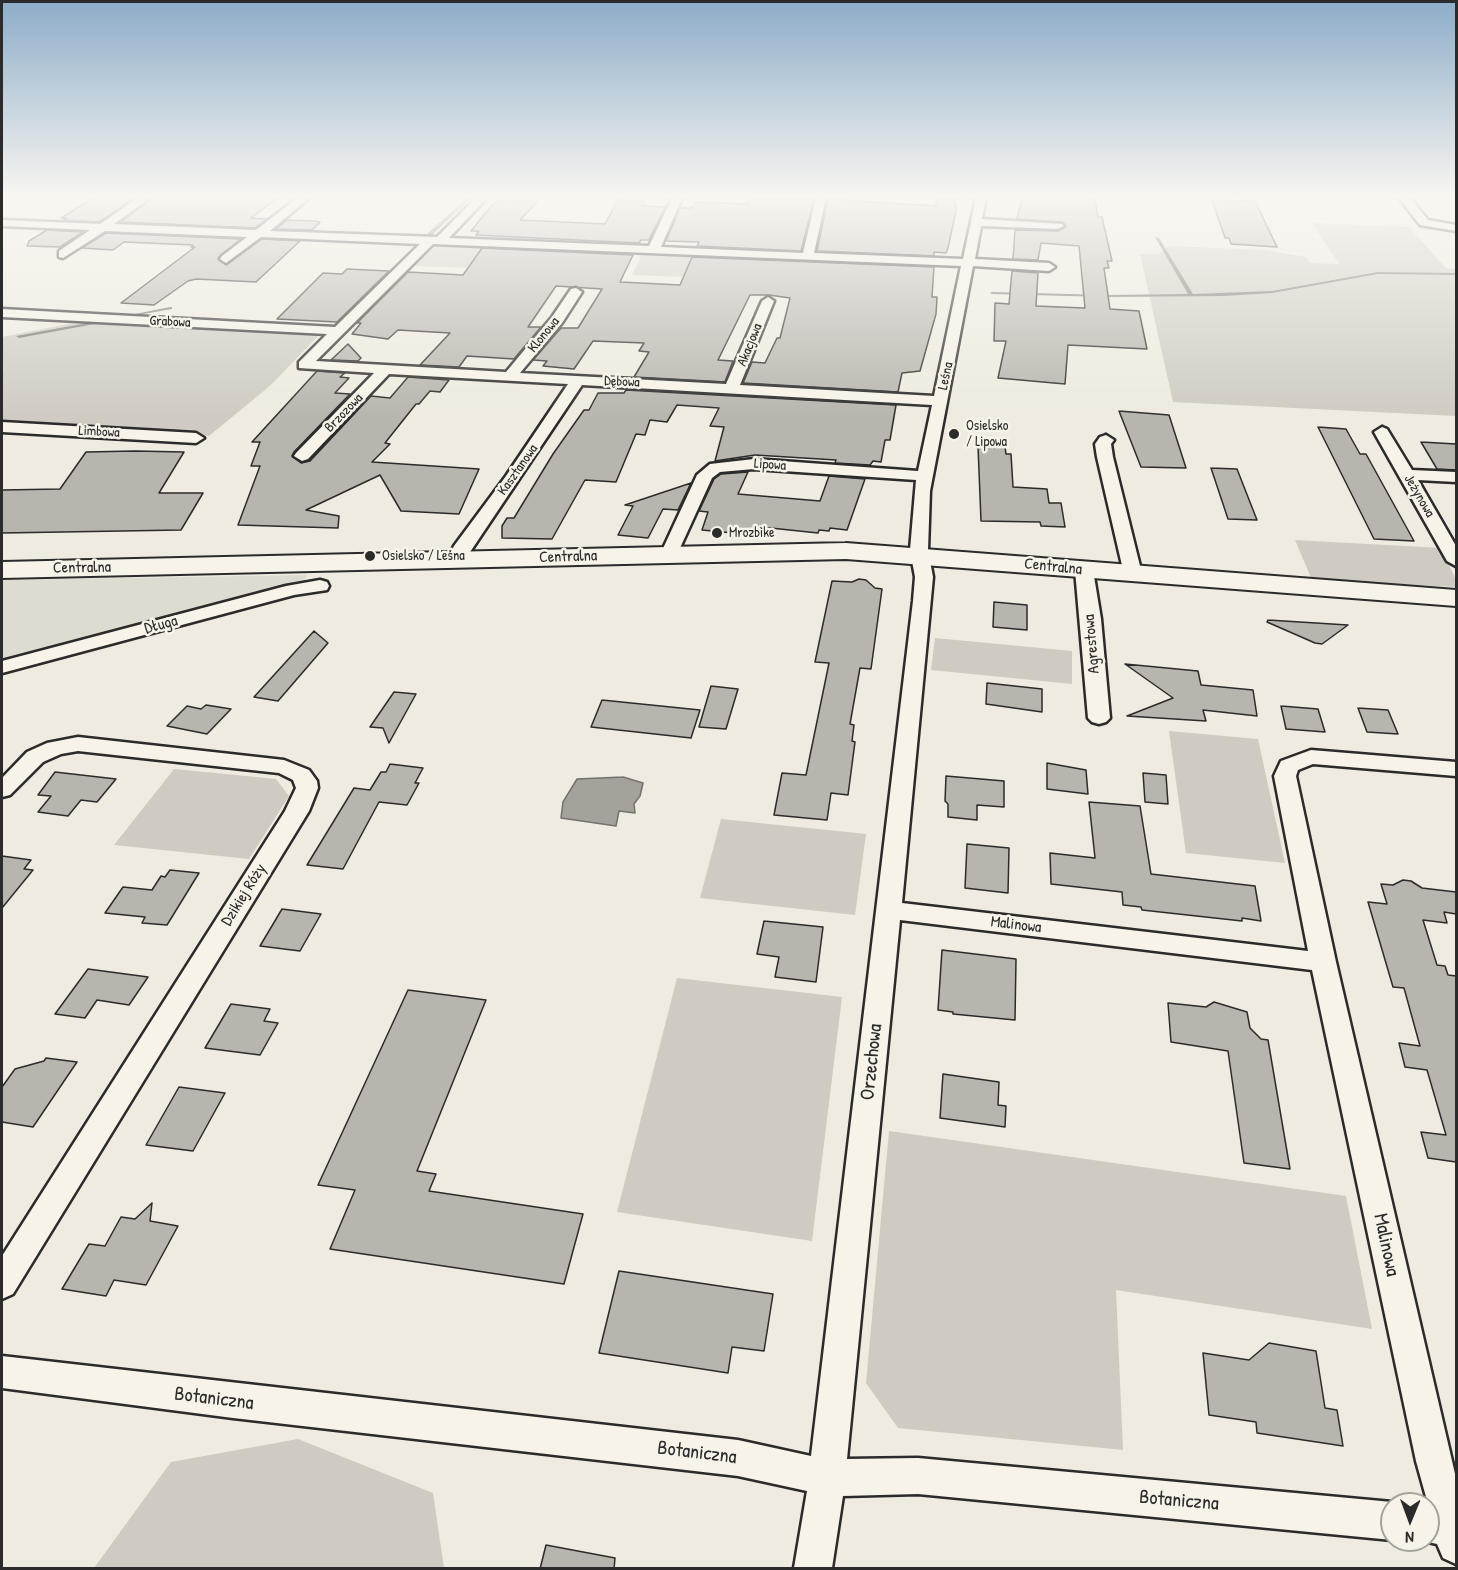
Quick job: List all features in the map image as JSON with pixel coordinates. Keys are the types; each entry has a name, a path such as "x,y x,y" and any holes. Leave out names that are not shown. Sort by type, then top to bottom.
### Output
{"street":[{"path":"338,331 402,271"},
{"name":"Leśna","path":"920,555 925,476 966,271"},
{"name":"Klonowa","path":"510,376 557,321 576,292"},
{"name":"Akacjowa","path":"732,388 768,301"},
{"name":"Grabowa","path":"2,312 338,331"},
{"name":"Dębowa","path":"338,331 304,365 940,401"},
{"name":"Brzozowa","path":"302,456 385,370"},
{"name":"Kasztanowa","path":"456,560 463,546 513,478 579,380"},
{"name":"Limbowa","path":"2,427 196,438"},
{"name":"Jeżynowa","path":"1382,432 1456,561"},
{"path":"1106,440 1103,444 1105,457 1133,574"},
{"name":"Lipowa","path":"669,555 705,475 716,467 754,464 925,476"},
{"path":"1407,475 1456,477"},
{"name":"Centralna","path":"2,570 846,551 1456,598"},
{"name":"Orzechowa","path":"813,1569 827,1478 922,601 924,578 920,555"},
{"name":"Agrestowa","path":"1084,570 1091,619 1099,718"},
{"name":"Długa","path":"2,667 293,590 320,586"},
{"name":"Dzikiej Róży","path":"2,790 35,757 55,748 78,744 284,767 301,776 306,781 307,788 297,811 2,1284"},
{"name":"Malinowa","path":"1448,1531 1323,962 1285,785 1285,776 1289,766 1311,757 1329,756 1456,769"},
{"name":"Malinowa","path":"888,910 1323,962"},
{"name":"Botaniczna","path":"2,1372 233,1401 738,1458 827,1478 918,1476 1380,1520"}],"shaded area":[{"path":"634,271 686,271 683,277 632,275"},
{"path":"1144,271 1456,271 1456,416 1173,402"},
{"path":"88,320 321,333 271,385 209,436 2,423 2,373 4,370 2,369 2,337"},
{"path":"1295,540 1441,548 1456,580 1456,587 1312,580"},
{"path":"307,575 305,580 2,658 2,580"},
{"path":"935,638 1072,651 1072,684 931,670"},
{"path":"1169,731 1258,739 1285,863 1186,853"},
{"path":"174,769 276,779 289,796 249,859 114,845"},
{"path":"623,777 643,783 640,796 634,804 635,813 619,811 616,826 561,818 563,802 577,779"},
{"path":"721,819 866,834 855,915 700,898"},
{"path":"677,978 842,997 812,1241 617,1212"},
{"path":"889,1131 1346,1196 1372,1329 1116,1290 1123,1450 898,1428 866,1383"},
{"path":"298,1439 433,1493 444,1568 94,1568 171,1462"}],"building":[{"path":"163,271 268,271 256,282 196,279 188,281 154,305 121,303"},
{"path":"345,271 389,271 337,322 277,319 323,273 342,274"},
{"path":"466,271 625,271 620,282 680,285 686,271 934,271 932,297 937,297 936,314 920,371 902,373 898,392 743,383 752,362 765,363 777,338 780,338 790,298 769,295 750,295 718,360 733,361 725,382 634,377 649,352 639,351 644,343 593,341 574,369 543,366 547,361 533,360 561,328 578,328 602,289 556,286 528,327 541,327 514,359 467,356 459,367 420,365 450,333 398,330 388,339 352,334 361,323 357,323 408,272 463,275"},
{"path":"1012,271 1038,273 1036,306 1085,308 1081,271 1104,271 1110,309 1139,311 1147,349 1068,345 1065,384 998,378 1006,341 994,341 995,303 1009,304"},
{"path":"348,344 361,358 358,361 331,360"},
{"path":"317,371 345,373 340,377 349,378 335,393 350,394 294,452 292,456 301,463 310,461 371,396 390,398 408,377 449,380 440,392 430,391 419,404 416,404 385,443 390,444 372,462 479,469 459,514 401,511 380,475 306,510 339,516 338,528 238,525 260,466 251,466 260,442 252,442"},
{"path":"626,390 896,405 890,440 885,440 881,462 873,461 870,465 835,463 836,460 755,455 715,461 724,427 710,426 719,408 677,405 667,422 650,420 645,435 636,434 616,482 585,480 552,539 502,538 502,526 507,518 514,518 553,454 584,410 589,410 598,393 624,393"},
{"path":"1119,411 1169,415 1186,468 1141,467"},
{"path":"1318,427 1346,429 1360,454 1366,454 1414,541 1374,539"},
{"path":"1421,442 1456,444 1456,470 1437,469"},
{"path":"978,446 1005,447 1006,454 1011,454 1013,487 1047,489 1049,503 1061,503 1065,527 1041,526 1040,522 981,521"},
{"path":"86,452 184,452 159,493 203,493 181,530 2,533 2,490 60,489"},
{"path":"1211,468 1237,469 1257,520 1228,519"},
{"path":"748,472 738,494 820,501 829,476 865,479 847,530 830,528 829,531 819,530 818,533 761,527 758,534 753,535 702,530 708,512 699,511 714,479 721,474"},
{"path":"691,483 678,510 663,509 648,538 618,535 633,506 625,505"},
{"path":"859,579 866,580 875,588 882,589 871,669 860,668 850,724 854,725 852,741 855,742 848,795 831,793 827,820 774,815 782,773 806,775 829,663 815,662 832,581 852,582"},
{"path":"994,602 1027,605 1027,630 993,627"},
{"path":"1268,620 1348,625 1322,644 1267,622"},
{"path":"314,631 328,643 278,701 254,697"},
{"path":"1125,664 1198,671 1201,685 1253,690 1257,716 1203,710 1206,721 1127,716 1173,698"},
{"path":"987,683 1042,689 1042,712 986,704"},
{"path":"711,686 738,689 726,729 699,727"},
{"path":"394,692 416,694 389,743 383,728 370,727"},
{"path":"602,700 700,710 691,738 591,727"},
{"path":"206,705 231,709 207,734 167,726 187,706 201,709"},
{"path":"1281,706 1318,709 1325,732 1286,729"},
{"path":"1358,708 1388,710 1398,734 1367,732"},
{"path":"1047,763 1086,770 1088,794 1047,789"},
{"path":"390,764 423,768 415,783 419,783 407,805 379,802 343,869 307,865 354,788 370,790 381,772 386,772"},
{"path":"55,772 116,779 97,802 81,800 68,816 38,812 51,796 38,795"},
{"path":"1143,773 1166,775 1168,804 1145,802"},
{"path":"946,776 1004,781 1004,807 977,805 977,820 948,817 948,804 945,801"},
{"path":"1089,802 1140,806 1151,874 1255,886 1261,921 1142,910 1141,907 1123,905 1122,892 1051,884 1050,853 1095,858"},
{"path":"967,844 1009,848 1008,893 965,888"},
{"path":"2,856 31,860 24,869 33,870 2,908"},
{"path":"170,870 199,873 167,925 142,923 145,917 105,913 123,887 152,890 161,876 165,877"},
{"path":"1403,880 1411,881 1422,888 1456,892 1456,914 1444,912 1447,923 1423,920 1437,965 1445,966 1448,975 1456,976 1456,1162 1428,1158 1421,1132 1446,1135 1427,1070 1405,1067 1399,1043 1420,1046 1404,988 1393,987 1368,902 1387,904 1381,884 1393,885"},
{"path":"282,909 321,914 300,951 260,946"},
{"path":"764,921 823,927 816,982 775,977 779,957 757,954"},
{"path":"942,950 1016,959 1015,1020 953,1014 953,1012 938,1010"},
{"path":"88,969 148,977 129,1005 97,1000 85,1018 55,1014"},
{"path":"408,990 486,1000 417,1171 436,1174 429,1191 583,1214 564,1284 330,1249 355,1190 318,1185"},
{"path":"1214,1002 1247,1012 1250,1028 1261,1039 1268,1040 1290,1169 1244,1163 1228,1051 1171,1042 1168,1003 1206,1007"},
{"path":"231,1004 270,1009 264,1021 278,1023 260,1055 205,1048"},
{"path":"46,1058 77,1062 33,1127 2,1122 2,1087 15,1069 44,1061"},
{"path":"943,1074 999,1082 998,1105 1006,1106 1005,1127 940,1118"},
{"path":"179,1087 225,1093 193,1151 146,1145"},
{"path":"152,1203 150,1221 178,1226 146,1285 114,1280 106,1296 62,1289 89,1244 105,1246 121,1217 135,1219"},
{"path":"619,1271 773,1294 764,1351 732,1347 728,1373 599,1353"},
{"path":"1269,1343 1316,1351 1325,1408 1337,1410 1343,1446 1257,1433 1256,1422 1209,1415 1203,1353 1249,1360"},
{"path":"546,1545 615,1558 614,1569 540,1569"}],"waterway":[{"path":"1177,271 1192,295"},
{"path":"1192,295 1272,292 1378,273 1456,274"},
{"path":"992,293 1192,295"},
{"path":"132,315 170,308"},
{"path":"19,336 98,322"}],"place":[{"name":"Osielsko / Lipowa","path":"954,434"},
{"name":"Mrozbike","path":"717,533"},
{"name":"Osielsko / Leśna","path":"370,556"}]}
